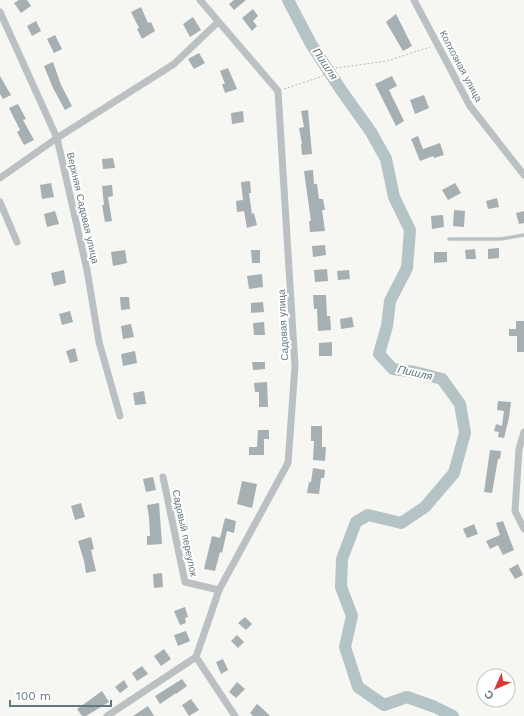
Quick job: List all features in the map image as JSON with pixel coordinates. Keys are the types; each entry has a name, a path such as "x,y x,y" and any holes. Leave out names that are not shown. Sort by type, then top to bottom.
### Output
{"street":[{"path":"200,0 278,91"},
{"name":"Колхозная улица","path":"414,0 470,106 524,175"},
{"name":"Верхняя Садовая улица","path":"0,12 57,138 87,270 99,342 120,416"},
{"path":"0,178 57,138 174,64 218,22"},
{"name":"Садовая улица","path":"196,657 219,590 288,463 295,366 278,91"},
{"path":"0,202 17,242"},
{"path":"524,432 519,450 515,511 524,529"},
{"name":"Садовый переулок","path":"163,477 185,582 219,590"},
{"path":"107,716 196,657 235,716"}],"lane":[{"path":"450,239 501,239 524,235"}],"path":[{"path":"278,91 320,76 336,68 387,61 438,44"}],"building":[{"path":"19,0 27,0 31,6 21,13 14,3"},
{"path":"234,0 246,0 234,10 229,4"},
{"path":"141,7 148,23 151,22 155,31 142,39 137,29 139,28 131,12"},
{"path":"253,9 258,16 253,21 257,26 252,31 242,18"},
{"path":"396,14 412,46 403,51 386,22"},
{"path":"193,17 201,30 190,37 183,24"},
{"path":"36,21 41,31 32,36 27,26"},
{"path":"55,35 62,49 54,53 47,39"},
{"path":"199,53 205,63 194,69 188,59"},
{"path":"53,62 61,85 72,106 65,110 53,88 44,66"},
{"path":"228,68 237,89 225,93 222,84 225,84 220,71"},
{"path":"0,76 11,95 3,99 0,94"},
{"path":"392,76 397,86 389,90 404,121 396,126 375,84"},
{"path":"424,95 429,108 415,114 410,100"},
{"path":"18,104 26,119 23,120 34,140 24,145 17,132 20,130 9,108"},
{"path":"308,110 312,154 302,155 302,144 299,128 304,127 301,111"},
{"path":"243,111 244,122 232,124 231,113"},
{"path":"418,136 423,149 440,143 444,155 434,158 433,156 420,161 411,139"},
{"path":"113,158 115,168 103,169 102,159"},
{"path":"313,170 314,184 317,184 319,199 323,199 325,210 322,210 325,231 310,232 309,221 311,221 304,171"},
{"path":"250,181 251,193 249,193 252,214 254,213 257,225 247,228 244,211 237,212 236,201 243,200 241,182"},
{"path":"51,183 54,197 42,199 40,185"},
{"path":"455,183 461,193 448,200 442,190"},
{"path":"112,185 113,196 108,197 112,221 105,222 102,205 104,205 102,186"},
{"path":"497,198 499,207 488,209 486,201"},
{"path":"454,210 465,211 464,227 453,226"},
{"path":"55,211 59,224 47,227 44,214"},
{"path":"524,211 524,223 519,224 516,213"},
{"path":"443,215 444,227 432,229 431,216"},
{"path":"325,245 326,255 313,257 312,246"},
{"path":"499,248 499,258 488,259 488,249"},
{"path":"475,249 476,259 466,259 465,250"},
{"path":"125,250 127,263 113,266 111,252"},
{"path":"251,250 260,250 260,263 252,263"},
{"path":"434,252 447,252 447,262 434,263"},
{"path":"327,269 328,281 315,282 314,270"},
{"path":"64,270 66,283 54,286 51,273"},
{"path":"349,270 350,279 338,280 337,271"},
{"path":"262,274 263,287 249,289 247,276"},
{"path":"313,295 326,295 327,316 330,316 331,330 318,331 317,309 314,309"},
{"path":"120,297 129,297 130,309 121,310"},
{"path":"263,302 264,312 251,313 251,303"},
{"path":"70,311 73,322 62,325 59,314"},
{"path":"352,317 354,327 341,329 340,319"},
{"path":"516,321 524,321 524,352 517,352 517,336 509,336 509,329 516,329"},
{"path":"264,322 265,335 254,335 253,323"},
{"path":"131,324 134,337 123,339 121,326"},
{"path":"332,342 332,356 319,356 319,343"},
{"path":"75,348 78,361 70,363 66,351"},
{"path":"135,351 137,363 123,366 121,354"},
{"path":"252,362 265,362 265,369 253,370"},
{"path":"267,382 268,407 259,407 259,392 255,392 254,383"},
{"path":"144,391 146,404 135,405 133,393"},
{"path":"498,401 511,402 504,438 498,437 499,432 494,431 496,424 502,426 504,411 497,410"},
{"path":"311,426 322,426 322,447 326,447 325,461 313,460 314,441 311,441"},
{"path":"258,430 269,430 269,439 264,439 264,455 249,455 249,447 257,447"},
{"path":"490,450 501,451 500,459 498,459 492,493 484,492"},
{"path":"313,468 325,470 324,478 321,478 319,494 307,493 309,482 311,482"},
{"path":"153,477 156,490 146,492 143,479"},
{"path":"242,481 257,484 252,508 237,504"},
{"path":"81,503 85,517 75,520 71,506"},
{"path":"159,503 162,544 147,545 147,536 150,536 147,505"},
{"path":"225,518 236,521 234,533 227,531 222,553 220,552 215,571 204,569 212,536 220,538"},
{"path":"503,521 514,550 503,555 498,545 490,549 486,541 500,535 496,523"},
{"path":"474,524 478,534 467,538 463,529"},
{"path":"91,537 94,549 91,550 96,571 86,573 78,541"},
{"path":"518,564 523,575 515,579 509,569"},
{"path":"162,573 163,587 154,588 153,574"},
{"path":"185,607 188,617 185,618 186,623 180,625 174,611"},
{"path":"245,617 252,624 246,630 238,623"},
{"path":"186,631 190,641 178,646 174,635"},
{"path":"237,635 244,642 238,648 231,641"},
{"path":"164,649 171,659 161,666 154,656"},
{"path":"223,659 228,670 221,674 216,662"},
{"path":"142,666 148,674 137,681 132,673"},
{"path":"182,679 187,686 160,704 155,696"},
{"path":"124,680 128,687 120,693 115,687"},
{"path":"237,682 245,689 236,698 229,692"},
{"path":"102,691 109,702 86,716 82,716 77,709"},
{"path":"191,699 199,710 189,716 182,705"},
{"path":"257,704 270,716 253,716 250,713"},
{"path":"148,706 154,716 133,716"}],"waterway":[{"name":"Пишля","path":"288,0 311,44 371,132 386,159 394,197 410,230 407,268 390,301 387,326 379,354 393,369 415,372 442,379 460,404 465,433 454,473 425,507 401,523 368,515 356,522 342,559 341,587 352,616 345,647 358,687 384,705 407,697 435,707 453,716"}]}
